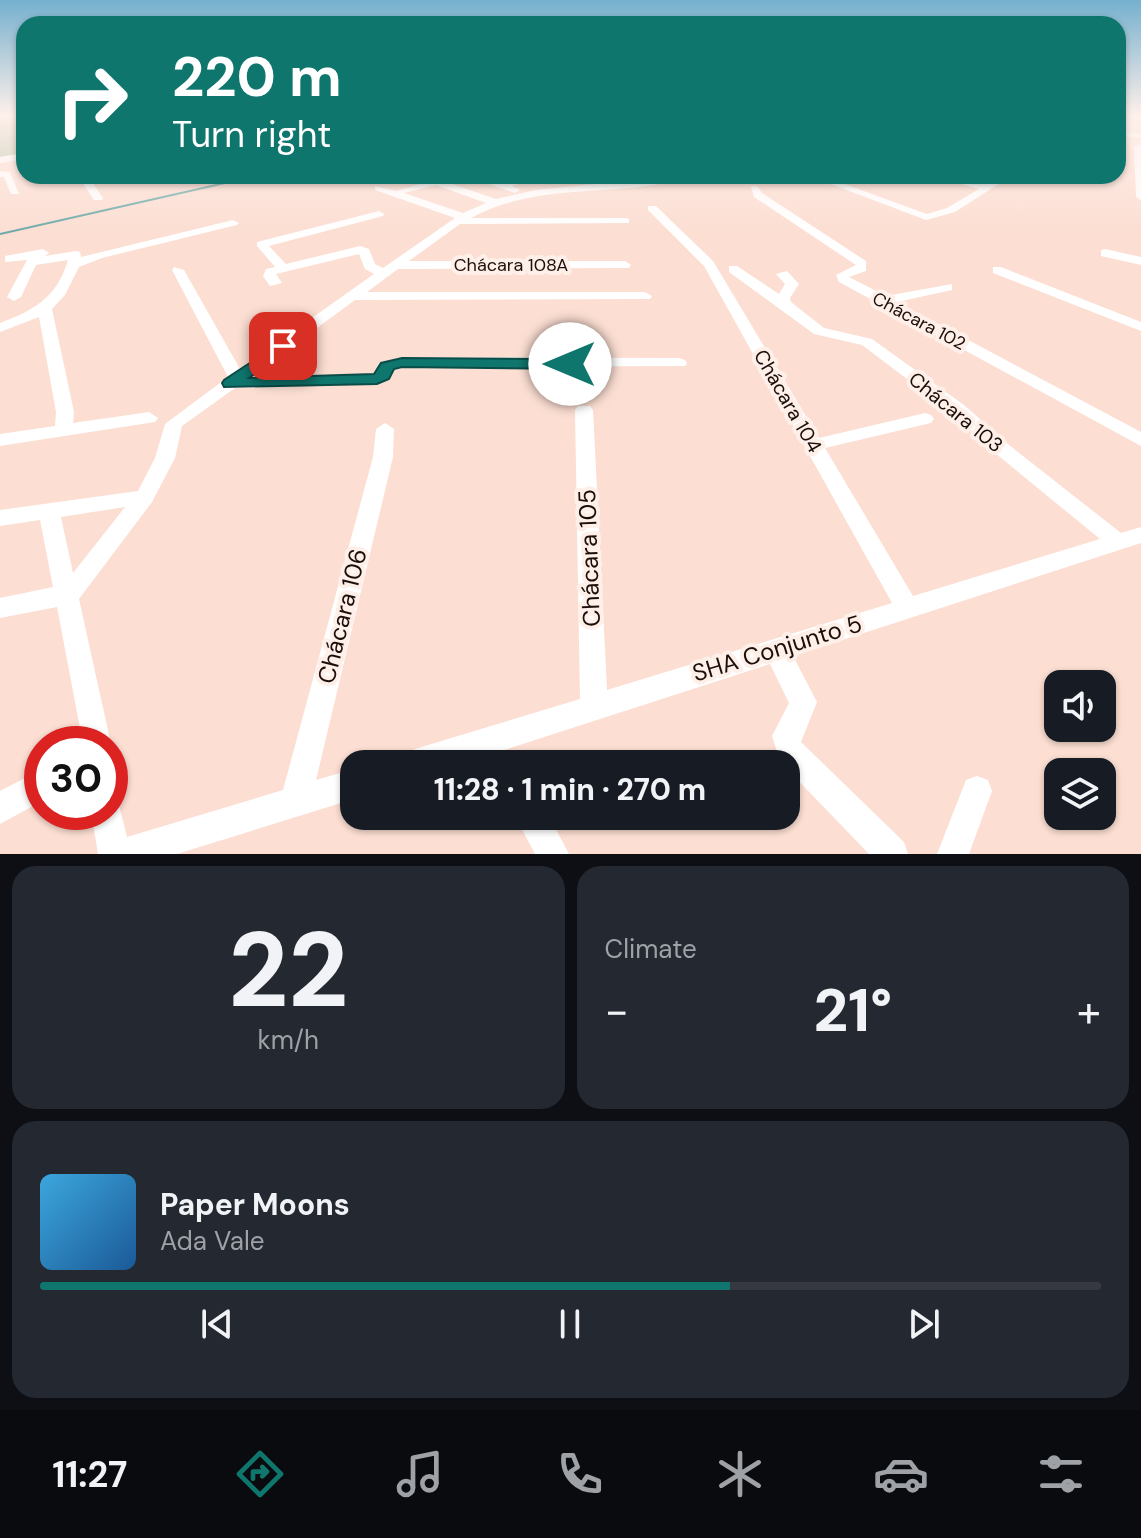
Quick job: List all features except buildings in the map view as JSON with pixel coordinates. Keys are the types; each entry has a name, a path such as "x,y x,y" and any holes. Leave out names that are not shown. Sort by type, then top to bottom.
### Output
{"street":[{"path":"1135,163 1141,197"},
{"path":"0,174 7,174 15,192"},
{"path":"88,184 98,198"},
{"path":"401,191 429,184"},
{"path":"443,184 494,202"},
{"path":"496,184 525,193"},
{"path":"502,186 508,184"},
{"path":"0,608 66,595 90,570 145,497 165,458 173,425 460,219 494,202 525,193 638,184"},
{"path":"836,184 919,215 935,216 994,184"},
{"path":"971,184 988,188"},
{"path":"378,188 460,219 625,221"},
{"name":"Chácara 102","path":"754,188 758,195 862,264 862,268 841,277 1141,440"},
{"name":"Chácara 104","path":"652,208 709,264 907,608"},
{"path":"283,269 261,244 379,214"},
{"path":"73,265 98,255 233,223"},
{"path":"334,246 366,241 376,261 391,268"},
{"path":"275,283 268,274 360,250 365,252 369,266 391,268"},
{"path":"9,259 44,253 56,256"},
{"path":"1105,253 1141,261"},
{"path":"0,328 45,310 59,298 73,265 74,254 29,264 14,297"},
{"name":"Chácara 108A","path":"391,268 625,265"},
{"name":"Chácara 103","path":"733,269 819,331 867,342 958,409 1002,449 1129,538"},
{"path":"178,270 234,381"},
{"path":"997,270 1141,327"},
{"path":"782,274 792,284 783,298 784,304"},
{"path":"883,301 947,287"},
{"path":"353,296 645,296"},
{"path":"45,310 65,412 64,429"},
{"path":"234,381 377,379 387,366 402,362 679,363"},
{"name":"Chácara 105","path":"584,410 594,706"},
{"path":"0,440 149,418"},
{"path":"813,445 925,419"},
{"name":"Chácara 106","path":"295,803 383,457 385,429"},
{"path":"0,518 145,497"},
{"path":"49,511 93,726"},
{"name":"SHA Conjunto 5","path":"458,750 1129,538"},
{"path":"776,649 803,702 803,710 786,733 785,741 790,751 892,854"},
{"path":"125,854 340,789"},
{"path":"953,854 977,791"},
{"path":"0,808 24,794"},
{"path":"110,830 114,854"},
{"path":"539,830 553,854"}],"waterway":[{"path":"0,234 221,184"}],"route":[{"path":"283,346 230,383 377,379 381,378 387,366 402,362 570,364"}]}
